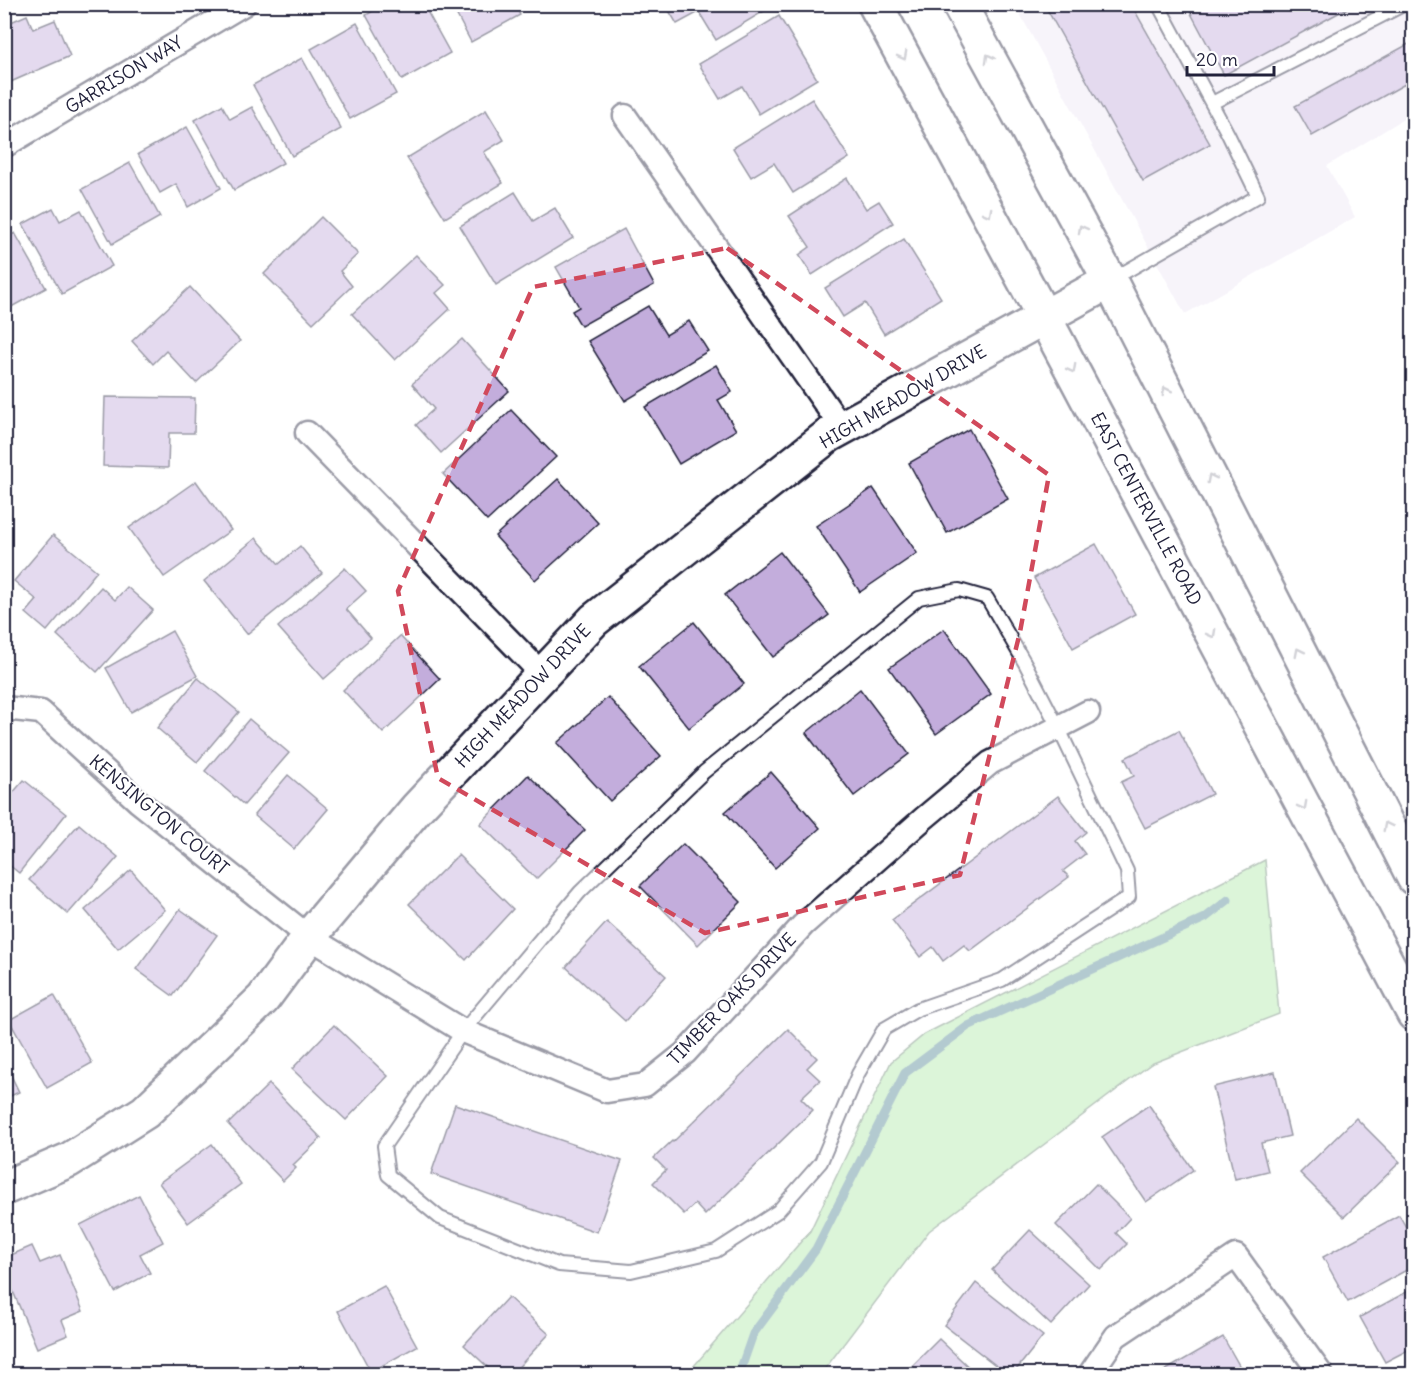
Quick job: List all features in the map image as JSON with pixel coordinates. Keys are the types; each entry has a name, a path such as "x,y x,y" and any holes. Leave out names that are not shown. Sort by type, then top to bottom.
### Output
{"main road":[{"name":"EAST CENTERVILLE ROAD","path":"875,4 1044,317 1413,1014"},
{"path":"959,4 1110,281 1413,878"},
{"name":"HIGH MEADOW DRIVE","path":"4,1188 69,1160 145,1112 263,999 309,937 417,808 594,620 829,435 1110,281"}],"street":[{"name":"GARRISON WAY","path":"4,146 244,4"},
{"path":"625,116 842,428"},
{"path":"307,433 543,675"},
{"name":"KENSINGTON COURT","path":"4,708 41,712 139,802 309,937"},
{"name":"TIMBER OAKS DRIVE","path":"309,937 463,1031 607,1091 645,1085 685,1053 803,925 923,819 990,763 1088,712"},
{"path":"1090,1374 1116,1336 1236,1256 1321,1374"}],"lane":[{"path":"1110,281 1258,196 1212,103 1158,4"},
{"path":"1212,103 1405,4"},
{"path":"959,590 987,598 1026,665 1058,727 1127,871 1129,897 1002,980 918,1009 884,1029 858,1074 821,1162 778,1211 716,1251 631,1271 559,1265 440,1218 388,1175 384,1146 463,1031 580,892 704,772 919,598 959,590"}],"highlighted area":[{"path":"727,248 1049,475 1020,632 960,875 705,933 438,778 398,591 533,287"}],"shaded area":[{"path":"1015,5 1413,5 1413,113 1327,166 1355,217 1185,314"}],"green space":[{"path":"1265,860 1279,1014 1151,1064 929,1231 821,1374 687,1374 810,1231 891,1062 925,1034"}],"building":[{"path":"385,4 423,4 450,53 402,80 366,15"},
{"path":"451,4 514,4 520,15 471,42"},
{"path":"665,4 774,5 716,40 699,12 677,24"},
{"path":"1044,4 1131,4 1210,144 1143,181"},
{"path":"1186,4 1355,4 1224,75"},
{"path":"27,15 33,29 55,20 70,56 6,84 4,25"},
{"path":"779,16 817,79 759,114 742,86 720,99 699,64"},
{"path":"357,23 396,94 350,119 311,49"},
{"path":"1414,41 1414,79 1312,136 1295,106"},
{"path":"302,58 341,129 292,156 253,85"},
{"path":"812,99 849,158 793,193 774,163 751,177 733,148"},
{"path":"222,105 230,119 252,107 283,163 234,190 195,120"},
{"path":"486,110 504,140 484,152 503,183 445,218 407,158"},
{"path":"187,127 221,188 188,207 176,184 160,193 138,154"},
{"path":"130,163 160,217 112,244 82,189"},
{"path":"847,178 866,209 879,201 893,223 812,275 799,255 810,247 789,216"},
{"path":"515,192 533,221 555,208 573,238 496,285 460,226"},
{"path":"53,208 60,221 81,210 112,266 62,294 23,224"},
{"path":"321,217 358,254 340,271 352,286 313,323 264,274"},
{"path":"624,229 654,285 581,326 572,311 579,307 556,267"},
{"path":"15,233 46,288 4,311 4,239"},
{"path":"904,239 941,298 884,334 865,303 843,317 825,288"},
{"path":"416,255 445,285 436,293 450,309 395,360 352,314"},
{"path":"190,287 240,341 196,383 166,351 153,364 132,341"},
{"path":"648,306 666,335 689,321 708,351 625,401 588,341"},
{"path":"462,339 509,391 441,453 416,425 434,409 412,384"},
{"path":"716,365 732,392 718,400 736,430 679,464 645,407"},
{"path":"105,397 195,398 194,433 169,433 168,468 103,466"},
{"path":"511,410 556,457 487,521 443,474"},
{"path":"969,429 1008,499 947,533 909,463"},
{"path":"558,479 598,523 535,580 495,536"},
{"path":"196,481 231,530 164,577 129,528"},
{"path":"873,488 917,553 860,592 816,526"},
{"path":"53,535 97,571 47,631 26,613 37,600 14,581"},
{"path":"256,538 279,564 300,546 322,573 247,634 204,581"},
{"path":"1096,544 1135,614 1073,648 1034,578"},
{"path":"780,552 829,615 773,657 725,595"},
{"path":"345,568 366,591 346,609 371,638 324,679 278,627"},
{"path":"101,587 115,600 127,587 153,610 97,672 57,635"},
{"path":"694,622 744,684 689,728 639,666"},
{"path":"944,629 991,694 936,734 889,668"},
{"path":"172,631 197,676 131,712 106,668"},
{"path":"400,636 440,679 383,733 343,690"},
{"path":"198,678 239,712 197,762 157,728"},
{"path":"860,689 909,754 854,796 806,733"},
{"path":"608,697 661,756 610,801 557,743"},
{"path":"249,719 289,753 244,805 205,771"},
{"path":"1179,730 1212,794 1145,828 1121,782 1134,776 1125,758"},
{"path":"771,772 820,828 775,868 725,812"},
{"path":"288,775 328,809 294,849 254,815"},
{"path":"528,775 585,830 536,879 480,824"},
{"path":"24,780 66,814 19,873 4,861 4,803"},
{"path":"1058,796 1086,832 1075,841 1085,854 1063,871 1069,877 970,951 964,945 943,961 933,947 920,957 892,920"},
{"path":"79,824 118,857 68,914 29,880"},
{"path":"683,844 741,902 698,945 640,886"},
{"path":"458,855 513,909 466,960 409,904"},
{"path":"131,870 165,910 118,949 85,910"},
{"path":"180,909 217,935 173,996 136,969"},
{"path":"607,922 666,976 625,1021 566,967"},
{"path":"54,995 92,1063 47,1088 9,1020"},
{"path":"334,1025 388,1076 346,1120 292,1069"},
{"path":"788,1029 817,1058 807,1068 820,1080 801,1098 813,1110 705,1215 695,1204 684,1214 653,1183 666,1170 654,1158"},
{"path":"4,1061 19,1092 4,1099"},
{"path":"1275,1072 1290,1136 1261,1143 1268,1171 1235,1179 1213,1087"},
{"path":"269,1084 321,1138 293,1165 296,1168 283,1181 228,1124"},
{"path":"455,1104 622,1161 597,1232 431,1174"},
{"path":"1149,1105 1193,1170 1146,1202 1102,1137"},
{"path":"1356,1118 1400,1162 1344,1217 1300,1173"},
{"path":"212,1144 241,1184 188,1223 159,1183"},
{"path":"1096,1184 1130,1218 1116,1233 1127,1244 1101,1270 1056,1225"},
{"path":"139,1195 163,1242 140,1254 150,1273 115,1292 80,1225"},
{"path":"1399,1215 1414,1241 1414,1266 1348,1302 1323,1257"},
{"path":"1030,1230 1089,1284 1051,1325 992,1270"},
{"path":"32,1246 40,1263 60,1255 83,1311 62,1320 68,1335 37,1348 4,1270 4,1258"},
{"path":"976,1283 1043,1336 1013,1374 1007,1374 944,1325"},
{"path":"384,1286 417,1346 371,1372 338,1311"},
{"path":"1414,1288 1414,1347 1385,1362 1360,1317"},
{"path":"508,1297 549,1334 512,1374 495,1374 464,1345"},
{"path":"1223,1337 1244,1374 1159,1374"},
{"path":"939,1339 976,1374 904,1374"},
{"path":"1414,1366 1414,1374 1397,1374"}],"waterway":[{"path":"739,1374 753,1334 816,1249 905,1073 968,1026 1205,918 1228,900"}]}
